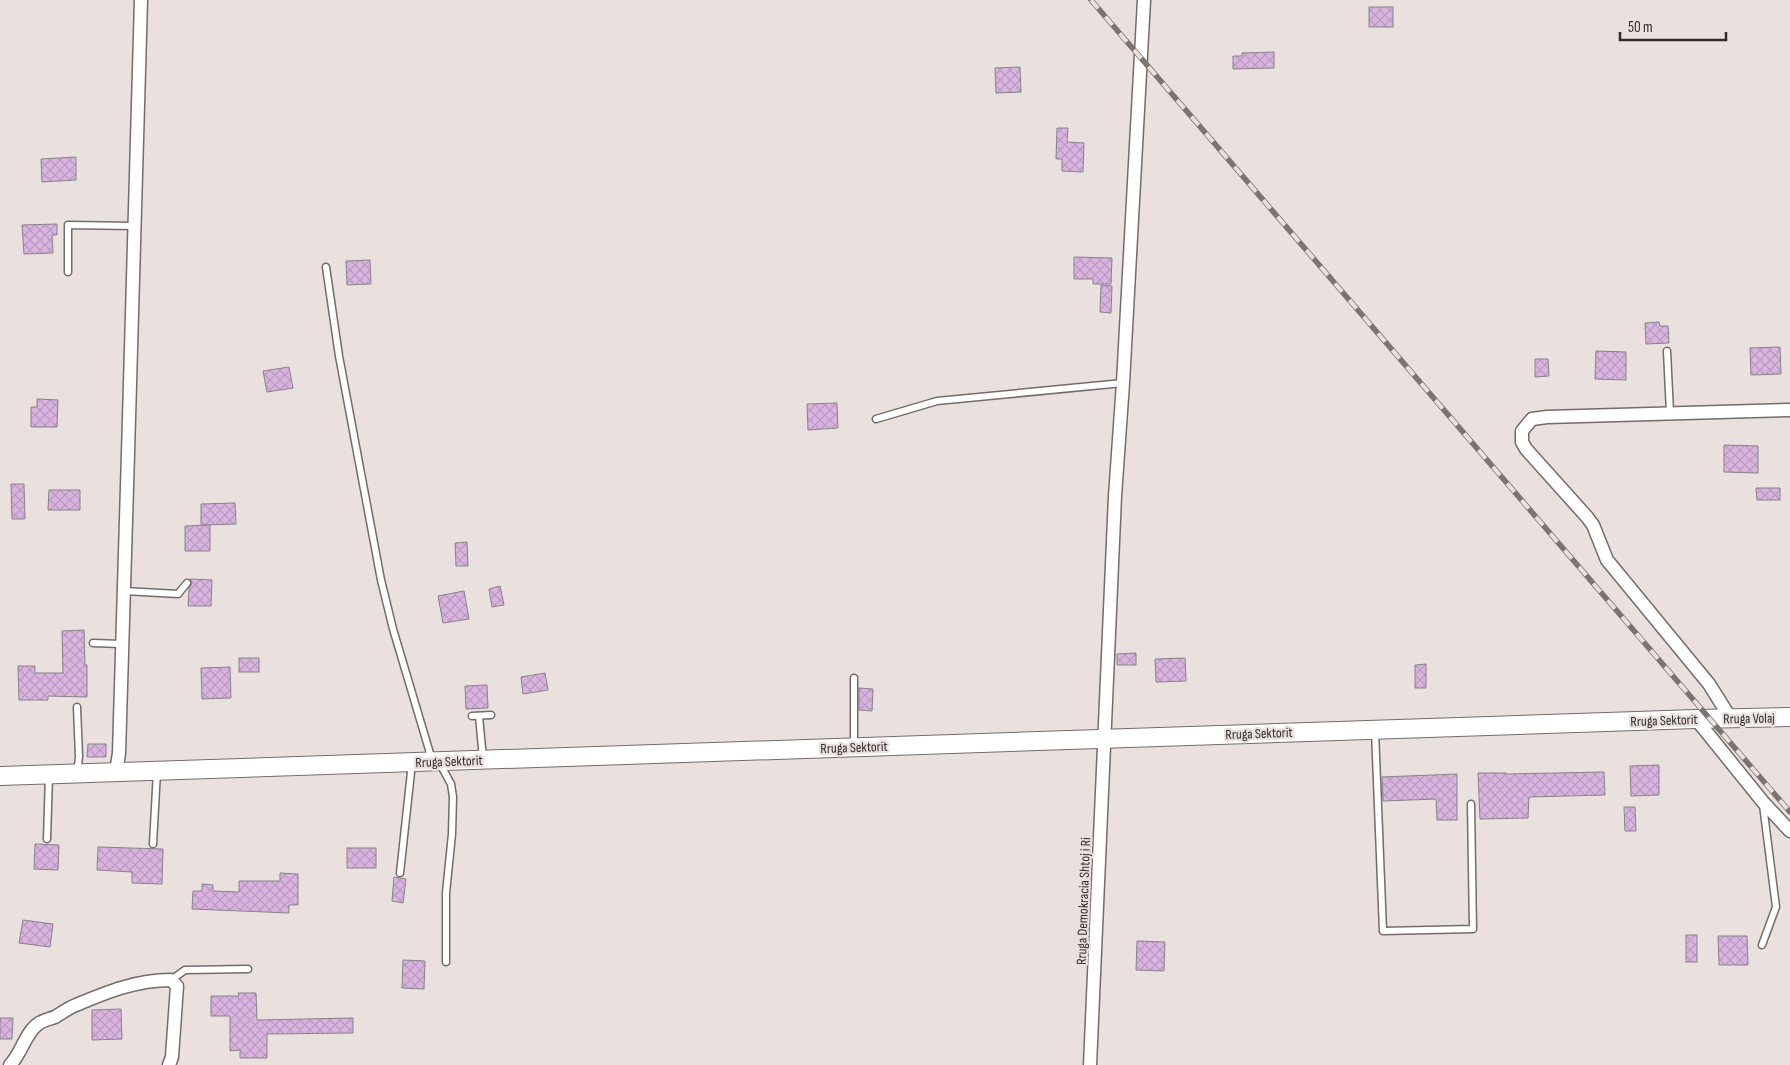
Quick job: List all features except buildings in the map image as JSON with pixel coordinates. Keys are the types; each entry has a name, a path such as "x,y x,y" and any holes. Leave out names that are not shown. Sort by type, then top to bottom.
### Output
{"street":[{"path":"116,772 119,753 142,0"},
{"name":"Rruga Demokracia Shtoj i Ri","path":"1090,1065 1115,496 1144,0"},
{"path":"1731,719 1709,684 1607,560 1593,525 1587,516 1526,449 1522,442 1522,431 1526,425 1536,418 1790,410"},
{"name":"Rruga Volaj","path":"1702,718 1790,717"},
{"path":"1702,718 1763,802 1790,831"},
{"name":"Rruga Sektorit","path":"0,776 1702,718"},
{"path":"10,1065 38,1024 116,988 171,980 177,986 172,1057 169,1065"}],"lane":[{"path":"68,272 68,225 136,226"},
{"path":"326,267 339,356 381,580 393,629 436,761 451,784 453,796 452,834 446,893 446,962"},
{"path":"1667,351 1670,413"},
{"path":"876,419 937,401 1123,383"},
{"path":"123,591 178,594 187,583"},
{"path":"93,643 122,644"},
{"path":"854,678 854,747"},
{"path":"77,707 79,757 77,773"},
{"path":"483,760 475,716 491,715"},
{"path":"1375,730 1383,931 1473,929 1471,804"},
{"path":"400,874 412,762"},
{"path":"153,844 157,770"},
{"path":"47,839 50,774"},
{"path":"1762,945 1776,907 1763,802"},
{"path":"171,980 185,970 248,969"}],"railway":[{"path":"1091,0 1790,812"}]}
